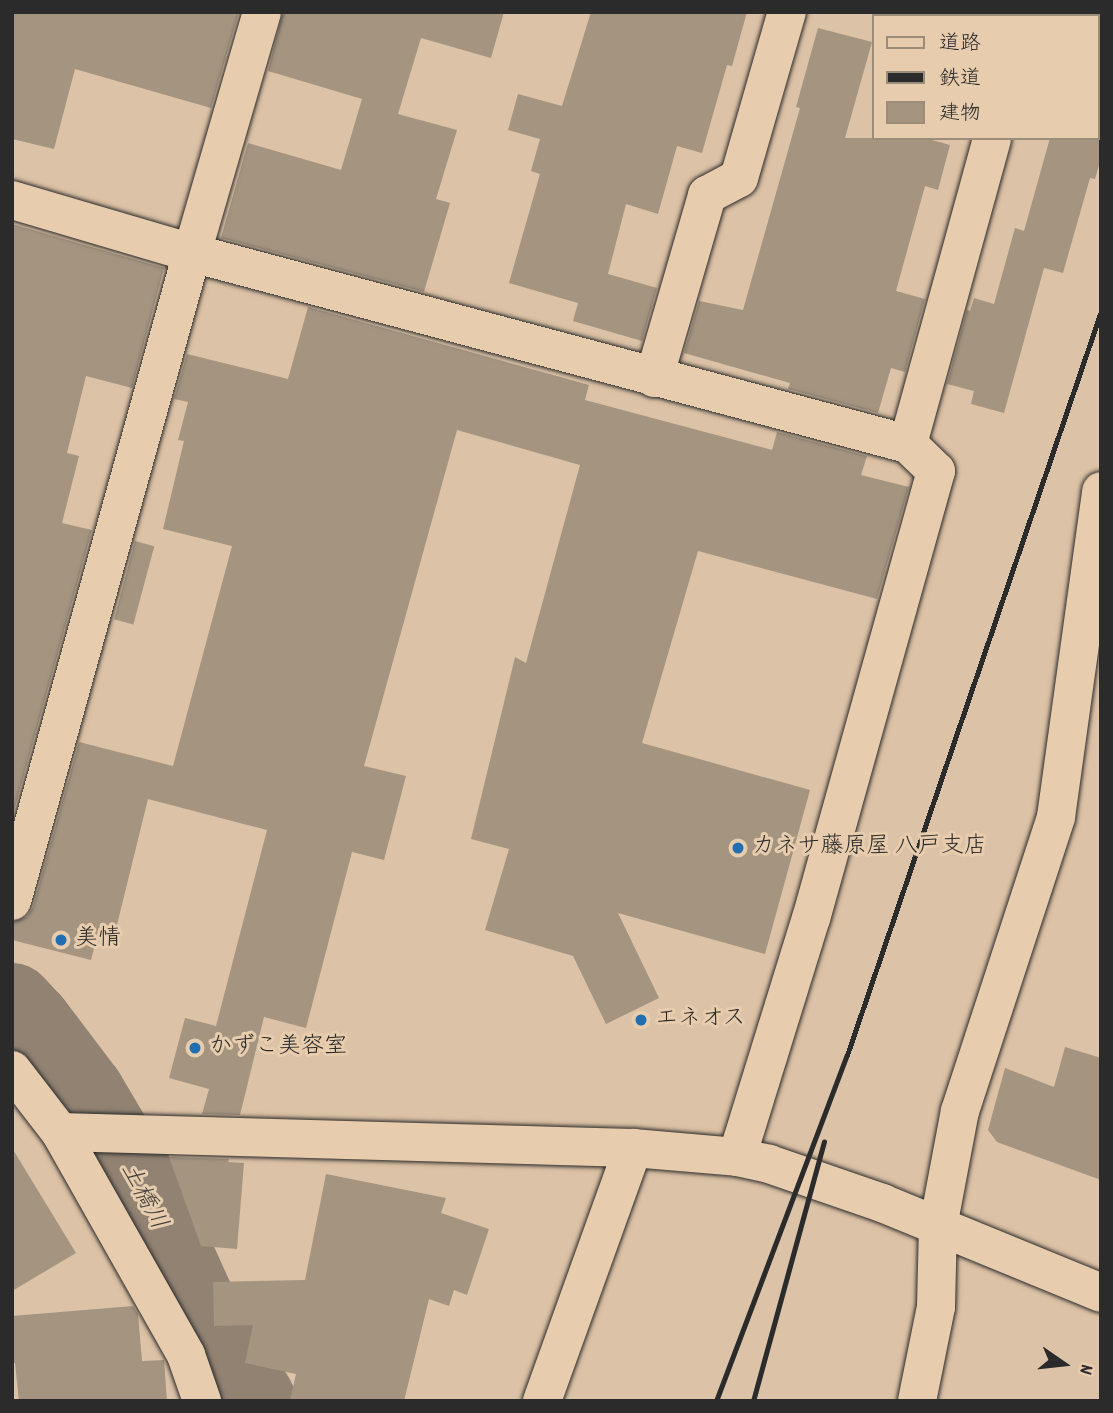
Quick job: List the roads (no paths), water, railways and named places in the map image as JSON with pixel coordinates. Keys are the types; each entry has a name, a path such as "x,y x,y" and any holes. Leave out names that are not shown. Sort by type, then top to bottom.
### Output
{"street":[{"path":"12,901 192,253 262,12"},
{"path":"654,378 707,195 739,178 787,12"},
{"path":"908,444 991,140"},
{"path":"12,200 192,253 908,444 936,471 811,918 737,1157"},
{"path":"917,1401 936,1307 938,1227 960,1111 1056,817 1089,671 1101,491"},
{"path":"12,1070 60,1132 186,1355 202,1401"},
{"path":"60,1132 633,1148 737,1157 769,1164 857,1195 1101,1293"},
{"path":"542,1401 633,1148"}],"waterway":[{"name":"土橋川","path":"12,1005 30,1024 83,1094 149,1205 193,1302 254,1401"}],"railway":[{"path":"716,1401 847,1055 1101,311"},
{"path":"753,1401 824,1142"}],"place":[{"name":"カネサ藤原屋 八戸支店","path":"738,848"},
{"name":"美情","path":"61,940"},
{"name":"エネオス","path":"641,1020"},
{"name":"かずこ美容室","path":"195,1048"}]}
